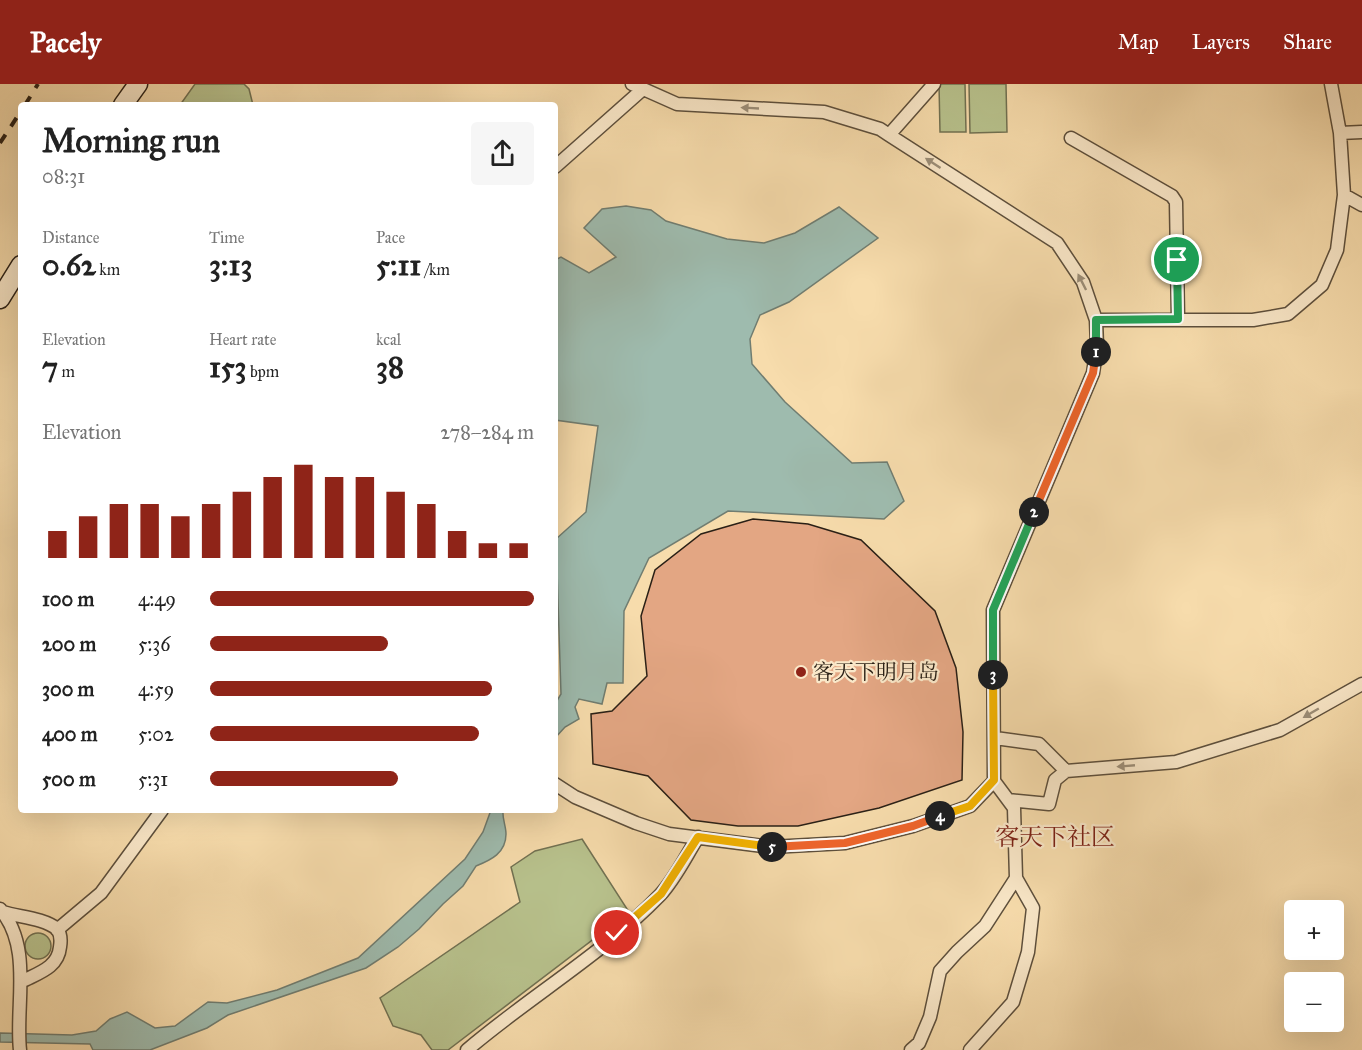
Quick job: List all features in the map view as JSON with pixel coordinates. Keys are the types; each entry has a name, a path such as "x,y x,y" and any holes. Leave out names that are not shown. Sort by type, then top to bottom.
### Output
{"street":[{"path":"125,102 138,84"},
{"path":"889,135 934,84"},
{"path":"1096,320 1253,320 1288,314 1322,285 1337,250 1344,195 1340,133 1331,84"},
{"path":"558,164 637,86 677,105 824,112 880,129 1057,243 1083,282 1096,320 1097,346 1093,373 993,610 994,780 1014,808 1016,878 1033,908 1028,952 1013,1002 970,1050"},
{"path":"1340,133 1362,132"},
{"path":"1071,138 1172,196 1176,202 1178,319"},
{"path":"1344,195 1362,205"},
{"path":"0,299 18,269"},
{"path":"1008,800 1049,804 1055,780 1066,771 1176,762 1280,730 1362,684"},
{"path":"995,738 1039,744 1066,771"},
{"path":"558,786 575,797 636,823 669,834 771,847 845,843 913,826 970,806 994,780"},
{"path":"57,930 101,894 160,813"},
{"path":"467,1050 506,1017 560,981 661,894 698,837"},
{"path":"911,1050 919,1043 930,1017 940,971 985,926 1016,878"},
{"path":"1,911 46,924 57,930 61,939 60,954 55,964 21,982"},
{"path":"1,911 17,939 21,982 18,1030 20,1050"}],"green space":[{"path":"195,84 244,84 249,89 252,102 182,102"},
{"path":"939,84 965,84 966,132 940,132"},
{"path":"969,84 1006,84 1007,132 970,133"},
{"path":"582,839 629,912 448,1050 432,1050 421,1035 393,1026 380,998 520,902 511,867 535,851"},
{"path":"38,933 47,937 51,946 47,955 38,959 29,955 25,946 29,937"}],"shaded area":[{"path":"626,206 651,210 666,221 727,239 764,243 795,233 839,207 878,238 789,302 760,315 750,339 752,364 785,402 852,463 887,462 904,501 884,519 728,511 649,558 624,611 623,683 607,683 602,704 579,699 575,707 579,719 565,727 558,735 558,699 561,694 558,537 586,512 598,426 558,420 558,258 561,257 589,273 616,257 584,228 602,209"},
{"path":"490,813 503,813 505,841 497,855 476,866 463,886 419,929 398,947 366,968 228,1015 207,1028 150,1050 93,1050 90,1044 0,1042 0,1033 72,1035 96,1031 110,1019 127,1012 155,1028 175,1026 208,1002 227,1003 277,990 358,958 465,859 483,832"}],"building":[{"name":"客天下明月岛","path":"753,519 808,524 861,540 935,611 956,668 963,732 962,780 879,808 798,826 738,826 691,820 648,776 593,764 591,714 612,711 647,676 641,616 655,570 701,534"}],"railway":[{"path":"27,102 38,84"},
{"path":"0,143 18,116"}],"place":[{"name":"客天下明月岛","path":"801,672"}],"district":[{"name":"客天下社区","path":"1055,837"}],"route":[{"path":"617,933 661,894 698,837 771,847 845,843 913,826 970,806 994,780 993,610 1093,373 1097,346 1096,320 1178,319 1177,260"}]}
